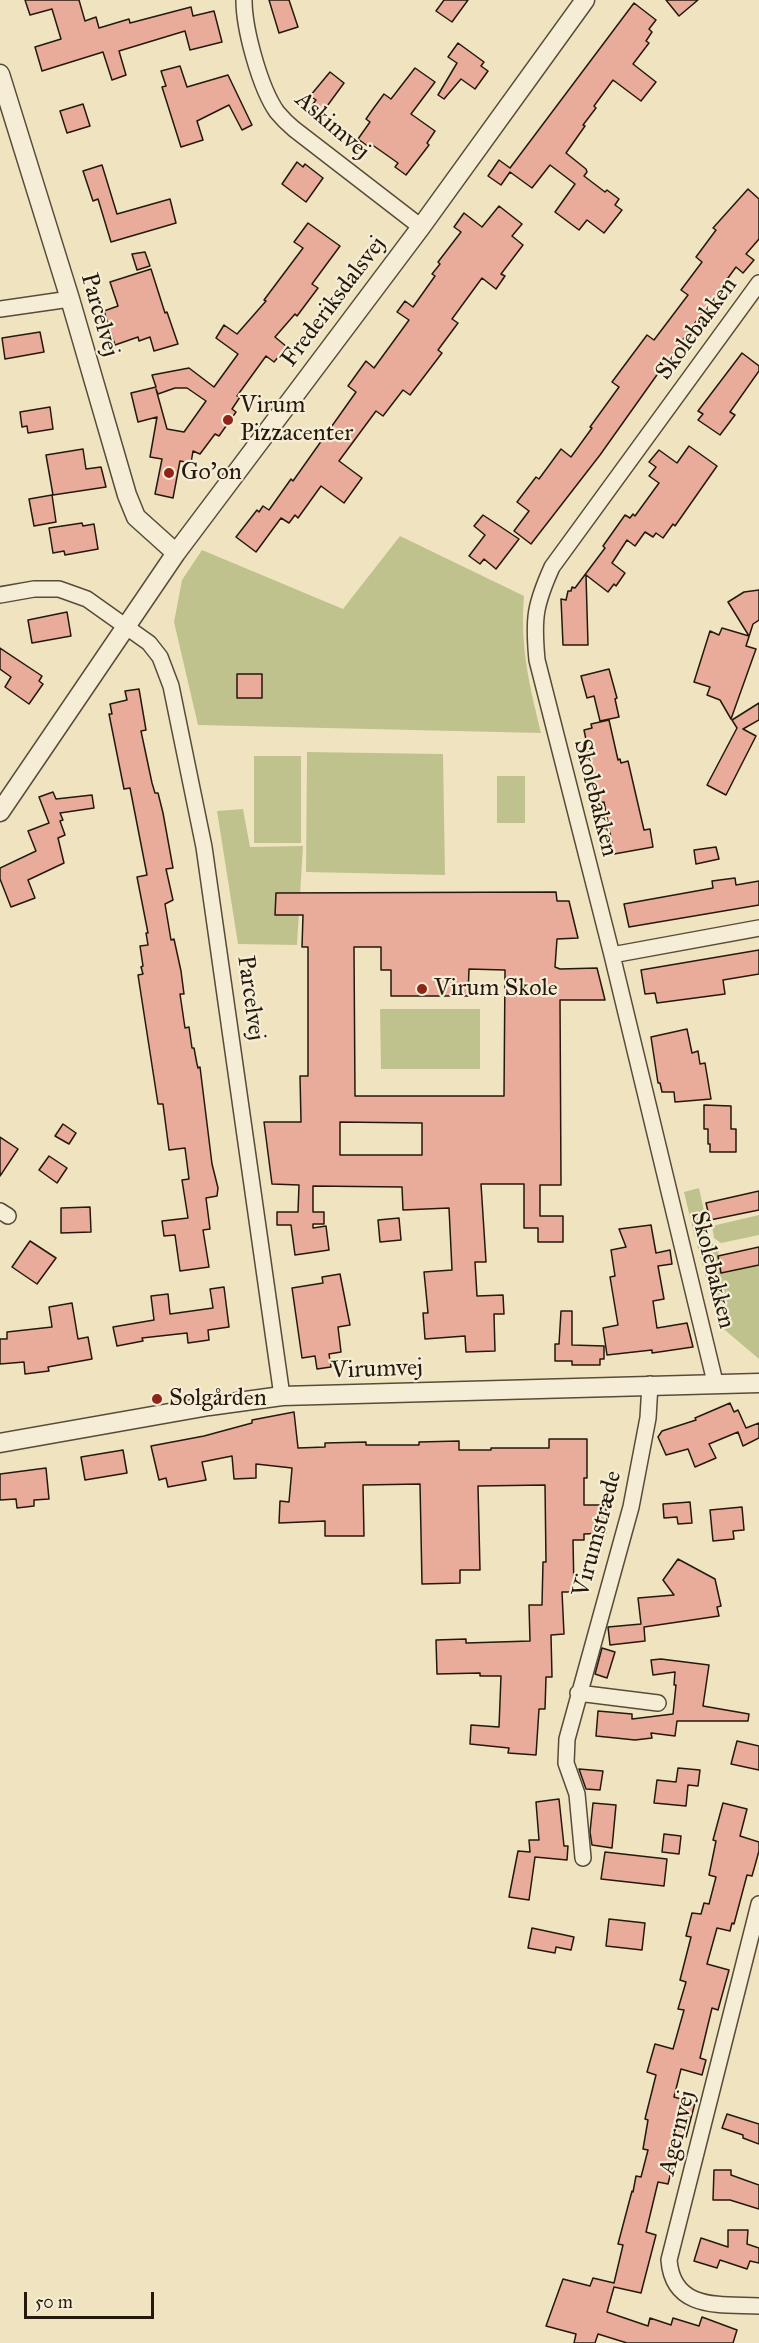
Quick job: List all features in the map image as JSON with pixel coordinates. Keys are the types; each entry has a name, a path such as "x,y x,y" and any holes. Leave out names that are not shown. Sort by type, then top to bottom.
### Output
{"street":[{"name":"Askimvej","path":"244,0 244,20 266,90 278,112 294,129 420,227"},
{"name":"Frederiksdalsvej","path":"0,812 176,554 420,227 585,0"},
{"name":"Parcelvej","path":"0,74 4,98 70,298 131,506 136,517 176,554"},
{"name":"Skolebakken","path":"715,1382 612,955 537,660 534,626 539,597 552,567 759,283"},
{"path":"0,309 70,298"},
{"name":"Parcelvej","path":"0,595 34,589 59,589 87,599 149,643 160,657 171,686 204,847 282,1396"},
{"path":"612,955 759,928"},
{"name":"Virumvej","path":"0,1443 209,1406 282,1396 715,1382 759,1383"},
{"name":"Virumstræde","path":"583,1858 577,1794 566,1763 567,1739 631,1507 648,1418 650,1384"},
{"path":"578,1693 658,1702"},
{"name":"Agernvej","path":"759,1904 669,2260 670,2274 677,2286 689,2298 705,2303 759,2306"}],"green space":[{"path":"400,536 524,596 524,649 541,733 198,725 174,622 182,580 202,550 343,609"},
{"path":"307,752 443,754 445,875 306,872"},
{"path":"254,756 301,756 301,843 254,843"},
{"path":"497,776 525,776 525,823 497,823"},
{"path":"243,809 250,847 303,846 297,945 238,944 217,811"},
{"path":"380,1009 480,1009 480,1069 381,1069"},
{"path":"699,1188 709,1234 695,1238 684,1192"},
{"path":"759,1215 759,1235 721,1243 714,1238 712,1226"},
{"path":"710,1241 719,1250 721,1273 759,1265 759,1359 719,1325 697,1245"}],"building":[{"path":"25,0 79,0 85,21 96,17 99,28 129,19 130,23 191,7 193,16 214,11 222,42 190,50 185,31 119,51 126,75 112,80 103,52 42,71 35,47 61,39 52,9 30,15"},
{"path":"269,0 289,0 298,27 279,33"},
{"path":"444,0 468,0 452,22 436,11"},
{"path":"666,0 698,0 679,16"},
{"path":"634,3 656,20 649,29 652,32 646,41 649,43 633,64 656,82 641,101 613,80 594,106 596,108 566,153 586,169 584,176 605,192 607,190 619,199 615,205 622,210 604,233 587,220 579,230 555,212 575,184 550,165 532,188 510,172 501,185 488,176 499,160 510,168"},
{"path":"458,43 484,62 481,66 488,71 475,89 461,79 444,99 438,95 457,63 448,57"},
{"path":"180,66 187,87 228,75 252,125 242,130 229,105 197,121 203,140 181,147 162,87 166,86 161,71"},
{"path":"415,68 435,82 411,114 435,131 427,143 429,145 406,175 395,167 398,163 371,144 369,147 358,139 370,122 366,119 384,94 391,99"},
{"path":"330,72 344,83 322,113 312,105 316,100 310,96"},
{"path":"83,104 90,126 67,133 60,111"},
{"path":"297,162 303,167 305,164 323,178 306,202 282,184"},
{"path":"102,165 117,214 170,199 176,223 111,242 98,199 93,201 83,171"},
{"path":"748,189 759,199 759,239 746,254 754,260 743,273 736,267 673,353 675,355 661,374 659,372 600,455 531,544 514,531 529,511 517,502 536,477 539,479 561,449 571,457 619,387 612,382 647,335 654,340 688,295 681,290 702,262 696,257 716,230 713,228"},
{"path":"499,206 522,224 512,236 523,245 501,274 505,276 496,289 482,278 452,319 458,323 438,350 442,353 410,395 403,390 383,416 376,411 339,461 362,478 344,503 321,486 298,518 295,515 289,523 281,518 256,552 236,537 257,510 259,512 263,506 269,510 291,479 293,481 356,392 348,386 366,361 374,368 409,320 397,312 405,301 413,307 435,276 432,274 440,264 438,262 461,232 454,227 464,213 482,227"},
{"path":"308,223 340,246 312,284 318,288 297,316 295,314 275,337 287,347 274,362 266,356 237,396 240,397 232,409 236,412 219,436 215,434 200,454 193,451 191,463 180,461 173,498 155,494 162,459 150,457 157,417 138,422 131,393 156,387 152,375 189,368 214,387 238,354 216,338 224,325 237,334 266,301 264,300 303,248 294,242","holes":["175,388 187,388 206,401 184,432 167,429 156,389 158,394"]},
{"path":"145,252 150,266 137,270 132,254"},
{"path":"151,269 178,344 154,351 150,337 139,341 138,337 115,345 104,311 118,306 110,282"},
{"path":"40,332 44,352 5,359 2,338"},
{"path":"742,353 759,366 759,371 730,412 735,415 720,435 698,420 703,414 698,411"},
{"path":"50,407 53,429 28,433 27,426 22,427 20,412"},
{"path":"689,446 717,466 675,526 673,524 663,538 656,533 653,537 645,532 635,546 627,540 612,563 625,573 616,586 614,584 608,592 586,575 588,645 563,645 561,599 566,600 568,591 571,591 572,587 575,588 605,548 603,546 625,515 630,518 633,514 635,516 659,483 649,476 656,467 649,462 659,450 677,463"},
{"path":"83,449 86,469 101,467 106,487 53,495 46,455"},
{"path":"52,495 56,522 34,526 29,499"},
{"path":"483,515 519,539 496,569 484,559 480,564 469,556 485,535 474,526"},
{"path":"82,523 83,526 94,524 98,549 65,555 64,551 53,553 49,528"},
{"path":"759,590 759,620 753,624 746,646 756,649 731,719 720,700 707,695 710,687 694,682 710,631 719,635 722,628 749,636 728,602 744,592"},
{"path":"67,612 71,636 32,643 28,620"},
{"path":"0,648 42,676 39,681 43,684 29,704 5,687 11,677 0,669"},
{"path":"609,669 617,698 615,699 619,717 600,721 594,696 587,698 581,676"},
{"path":"237,674 262,674 262,698 237,698"},
{"path":"139,689 146,730 141,731 152,783 155,793 158,793 163,813 173,868 166,869 173,900 165,904 171,940 174,939 181,971 184,994 180,994 185,1028 189,1027 192,1048 194,1048 198,1068 200,1067 212,1164 218,1188 217,1196 206,1198 210,1229 203,1230 209,1267 180,1271 175,1235 164,1236 162,1221 188,1218 182,1180 189,1179 185,1148 169,1150 163,1104 158,1104 138,975 143,974 140,946 148,945 146,933 148,933 137,877 147,875 130,788 124,789 109,714 112,714 110,704 127,700 125,691"},
{"path":"759,703 759,720 743,729 756,736 726,795 707,785 737,728 732,720"},
{"path":"609,720 618,760 620,759 621,763 628,761 644,830 650,829 653,847 614,854 604,802 599,803 584,730 592,728 591,724"},
{"path":"53,792 56,799 92,795 94,808 60,813 65,835 58,838 64,863 28,880 35,898 11,907 0,879 0,868 36,851 28,831 49,823 39,797"},
{"path":"716,847 719,859 696,864 694,850"},
{"path":"735,878 736,885 759,881 759,905 629,927 624,904 713,888 712,881"},
{"path":"556,892 557,901 569,901 578,938 557,939 555,967 560,969 597,968 605,1000 560,1000 561,1185 540,1185 540,1216 563,1216 563,1242 538,1242 538,1228 524,1228 524,1184 481,1184 486,1262 475,1262 477,1296 503,1295 504,1314 494,1314 495,1351 466,1352 465,1336 425,1339 423,1313 428,1313 424,1272 452,1270 449,1208 403,1210 402,1187 313,1186 313,1212 324,1212 324,1224 313,1224 313,1228 326,1226 329,1250 295,1255 291,1225 277,1225 277,1212 298,1212 299,1185 272,1184 264,1122 301,1122 300,1076 308,1076 308,947 302,947 303,915 275,915 276,893","holes":["354,947 381,947 381,970 391,970 391,996 468,996 469,969 505,970 504,1096 355,1096","340,1122 422,1123 422,1155 340,1155"]},
{"path":"759,950 759,974 723,980 725,994 657,1003 655,993 645,994 641,970"},
{"path":"687,1029 692,1053 698,1051 700,1064 705,1063 711,1099 675,1102 674,1092 662,1092 660,1083 658,1083 651,1037"},
{"path":"704,1105 731,1106 731,1129 736,1129 736,1152 710,1152 708,1129 704,1129"},
{"path":"63,1124 76,1133 69,1144 55,1136"},
{"path":"0,1137 18,1149 0,1176"},
{"path":"49,1156 67,1168 57,1183 39,1170"},
{"path":"759,1191 759,1210 710,1220 706,1203"},
{"path":"90,1207 91,1232 61,1233 61,1208"},
{"path":"399,1218 401,1240 380,1242 378,1220"},
{"path":"651,1225 656,1253 670,1250 672,1264 658,1266 664,1299 653,1301 657,1328 687,1323 693,1347 652,1353 652,1350 607,1355 603,1328 618,1325 610,1277 615,1276 611,1250 626,1247 619,1229"},
{"path":"30,1241 56,1258 37,1284 12,1267"},
{"path":"759,1247 759,1265 721,1273 718,1256"},
{"path":"340,1274 350,1325 338,1327 341,1352 329,1354 331,1367 317,1369 315,1356 302,1358 292,1288 323,1283 322,1277"},
{"path":"224,1287 229,1327 208,1330 209,1340 188,1343 187,1333 142,1338 143,1341 117,1346 113,1327 154,1320 151,1296 168,1294 170,1314 213,1308 210,1289"},
{"path":"72,1303 78,1339 88,1337 92,1359 48,1367 49,1371 25,1374 24,1362 0,1364 0,1339 7,1339 7,1332 52,1327 49,1307"},
{"path":"561,1311 572,1311 572,1345 604,1346 604,1359 600,1359 600,1365 572,1365 572,1361 555,1361 555,1344 559,1344"},
{"path":"730,1403 734,1412 738,1410 746,1428 759,1423 759,1438 743,1446 738,1432 709,1444 716,1458 695,1467 688,1449 666,1455 658,1437 662,1431 696,1420 695,1418"},
{"path":"294,1412 298,1448 325,1447 325,1443 366,1442 366,1445 419,1445 419,1442 459,1441 459,1450 491,1450 491,1448 549,1448 549,1439 587,1439 584,1505 604,1505 606,1533 584,1534 584,1540 573,1540 574,1592 562,1592 564,1634 551,1635 552,1677 546,1677 545,1709 539,1709 536,1755 508,1753 509,1748 470,1744 471,1725 499,1727 501,1676 480,1676 480,1673 437,1674 436,1640 466,1639 466,1643 530,1641 529,1605 542,1605 543,1562 546,1562 545,1485 478,1486 480,1570 460,1570 460,1583 422,1584 420,1484 363,1485 364,1536 325,1536 325,1521 279,1523 280,1501 289,1502 292,1468 256,1464 256,1478 234,1479 232,1456 202,1462 206,1480 168,1487 166,1478 159,1480 151,1446 204,1436 252,1423 252,1420"},
{"path":"123,1450 127,1473 85,1480 81,1457"},
{"path":"46,1468 49,1499 34,1500 34,1506 17,1508 16,1499 0,1500 0,1474"},
{"path":"690,1502 692,1523 678,1524 677,1517 664,1518 663,1504"},
{"path":"742,1507 744,1530 733,1531 734,1539 713,1541 710,1510"},
{"path":"678,1559 715,1579 721,1606 717,1607 719,1616 644,1627 645,1641 610,1645 608,1627 641,1624 638,1598 674,1595 663,1580"},
{"path":"602,1648 615,1652 607,1678 595,1674"},
{"path":"661,1659 709,1665 703,1706 749,1714 748,1721 677,1721 675,1736 651,1733 652,1738 635,1740 596,1736 598,1711 632,1714 632,1719 673,1714 675,1672 653,1675 651,1660"},
{"path":"737,1741 759,1746 759,1770 731,1764"},
{"path":"678,1768 700,1770 698,1786 688,1785 686,1806 654,1803 657,1780 676,1782"},
{"path":"579,1769 603,1771 600,1790 586,1789"},
{"path":"559,1799 564,1846 568,1846 567,1860 535,1857 529,1900 509,1897 518,1851 530,1852 529,1840 539,1840 536,1802"},
{"path":"593,1803 616,1805 612,1848 592,1845 590,1832"},
{"path":"723,1803 747,1809 740,1836 759,1842 759,1851 752,1876 747,1875 734,1924 732,1923 730,1931 717,1928 707,1964 729,1970 718,2010 712,2008 700,2058 706,2060 702,2075 681,2069 674,2097 695,2103 686,2137 680,2136 668,2184 658,2182 646,2232 656,2235 641,2293 614,2287 607,2312 648,2326 650,2318 671,2325 673,2318 699,2326 702,2317 737,2330 733,2343 627,2343 598,2334 595,2343 574,2343 576,2334 546,2326 563,2279 590,2286 593,2278 614,2283 623,2245 618,2244 636,2176 641,2177 648,2150 643,2149 648,2120 645,2119 656,2075 647,2072 655,2044 673,2049 684,2010 678,2009 686,1982 680,1980 691,1937 686,1936 692,1913 701,1914 704,1903 709,1904 716,1877 709,1875 716,1841 713,1840"},
{"path":"664,1834 681,1836 679,1854 662,1852"},
{"path":"605,1852 667,1859 664,1886 601,1879"},
{"path":"609,1919 645,1923 642,1950 606,1946"},
{"path":"532,1928 574,1937 571,1950 556,1947 555,1953 528,1948"},
{"path":"727,2114 759,2124 759,2144 743,2138 743,2135 722,2128"},
{"path":"714,2170 731,2170 731,2175 759,2185 759,2209 730,2200 713,2200"},
{"path":"728,2230 748,2230 747,2244 759,2248 759,2263 750,2261 747,2269 720,2260 717,2268 694,2261 701,2238 728,2247"}],"place":[{"name":"Virum Pizzacenter","path":"228,420"},
{"name":"Go'on","path":"169,473"},
{"name":"Virum Skole","path":"422,989"},
{"name":"Solgården","path":"157,1399"}]}
